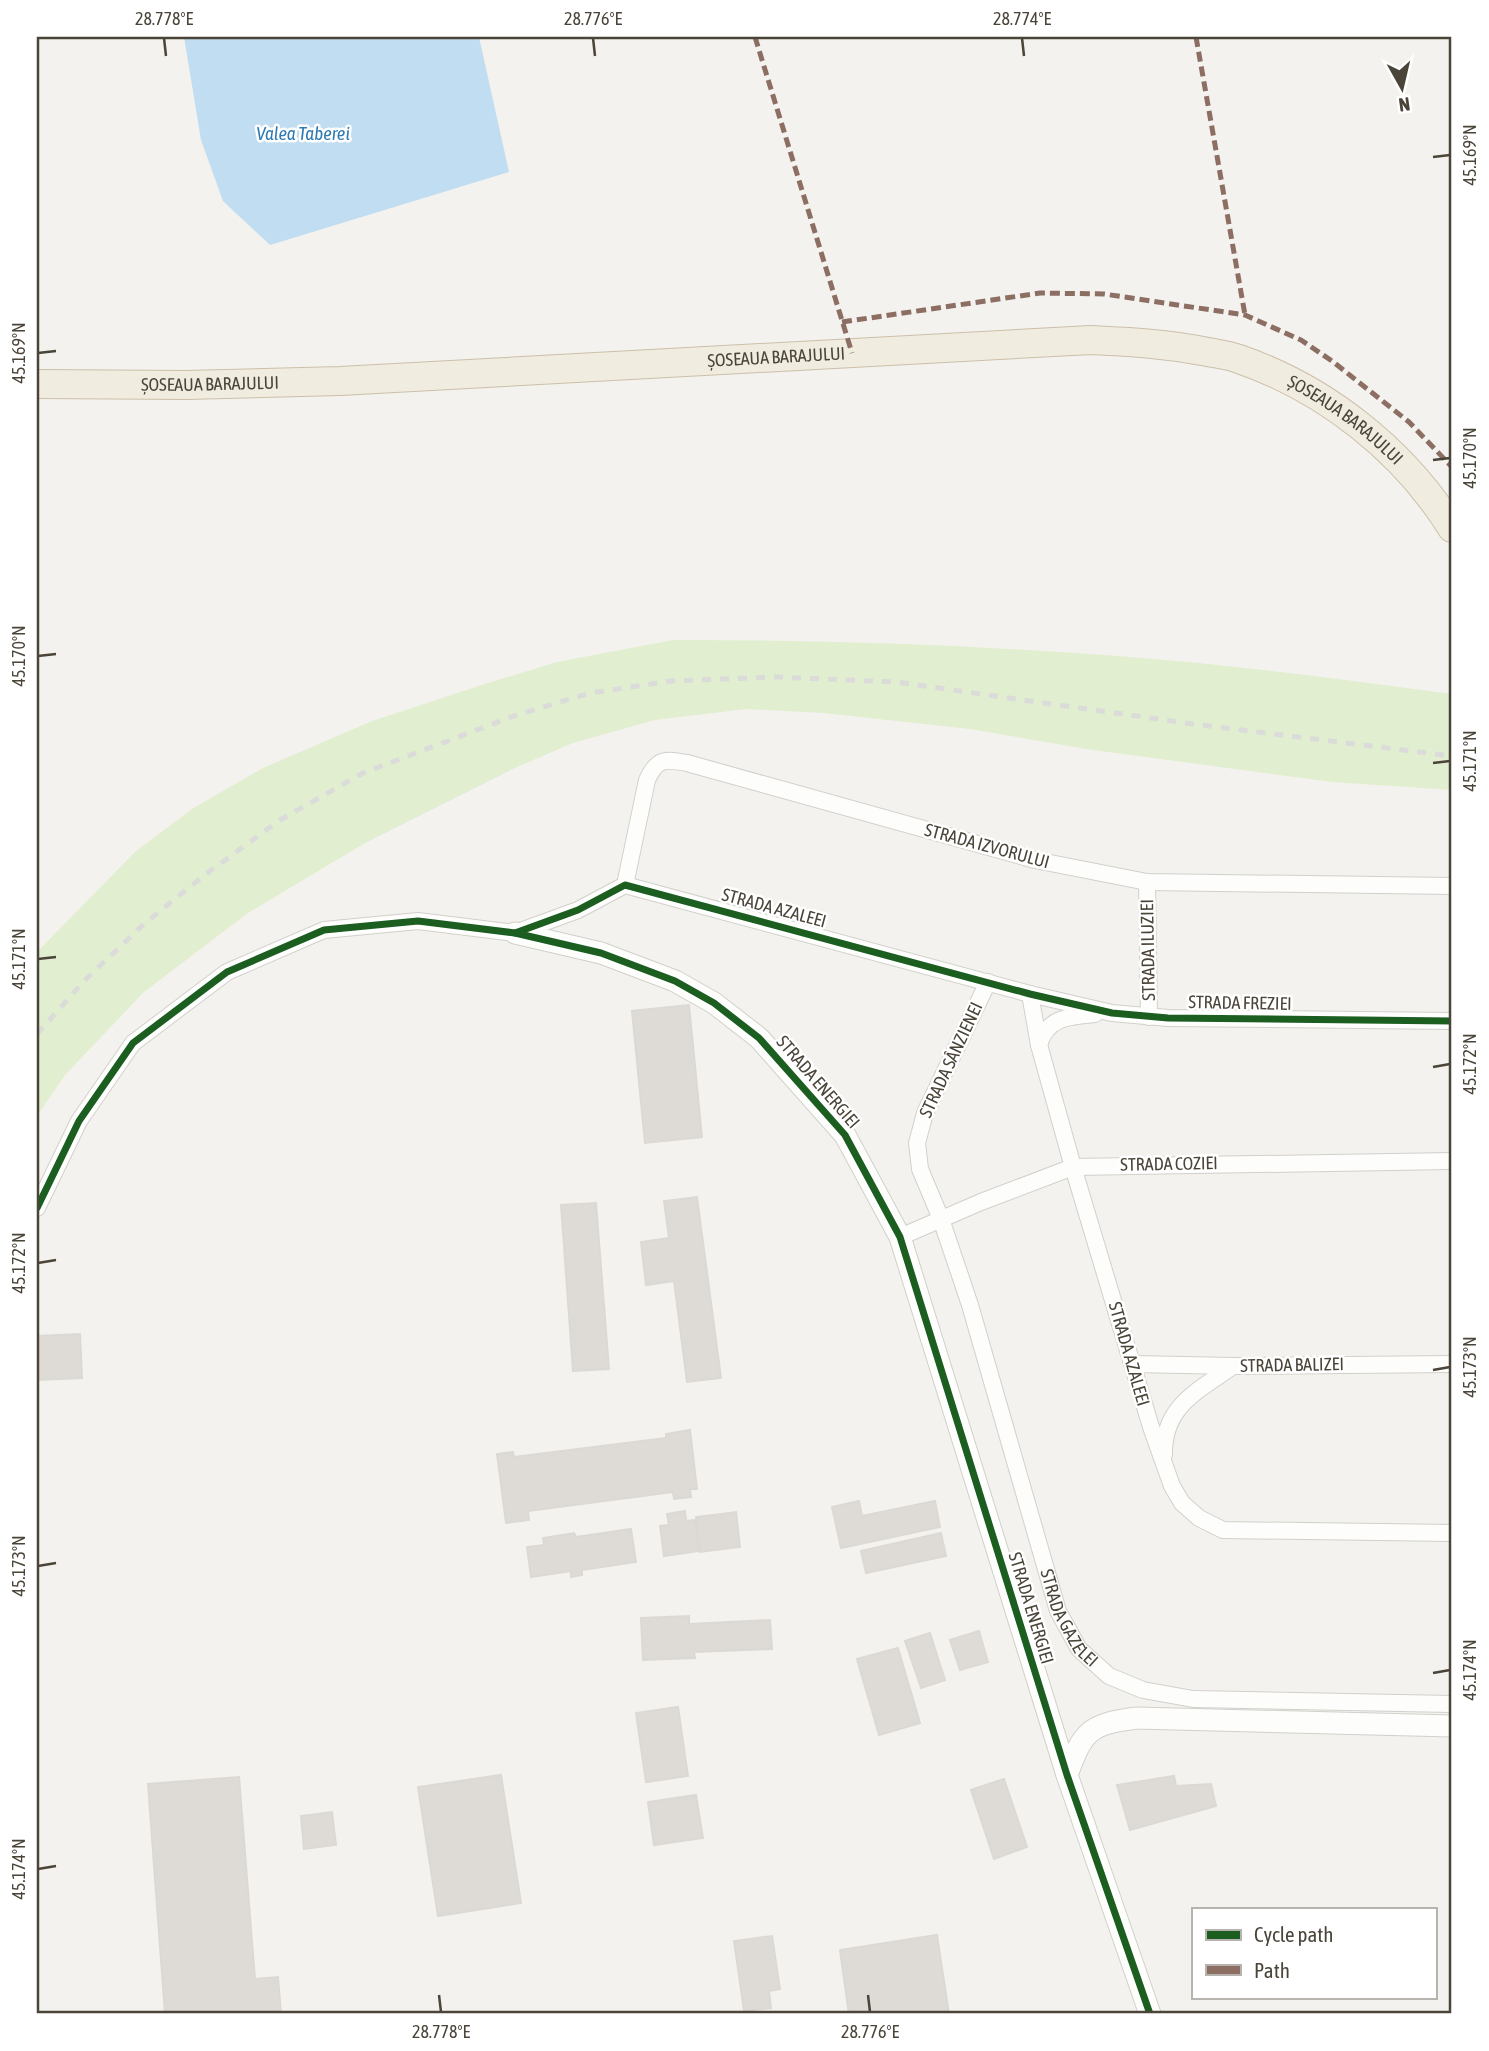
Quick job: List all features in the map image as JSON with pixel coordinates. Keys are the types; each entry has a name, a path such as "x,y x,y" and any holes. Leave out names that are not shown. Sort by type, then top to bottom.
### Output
{"highway":[{"name":"ȘOSEAUA BARAJULUI","path":"37,384 186,385 340,381 1091,340 1163,343 1238,358 1301,386 1357,423 1398,460 1452,528"}],"street":[{"name":"STRADA IZVORULUI","path":"625,885 647,780 653,766 662,761 676,761 1035,860 1147,883 1452,886"},
{"name":"STRADA ILUZIEI","path":"1147,883 1149,1017"},
{"path":"515,933 578,910 625,885"},
{"name":"STRADA AZALEEI","path":"625,885 1030,994 1039,1045 1150,1427 1172,1486 1182,1503 1199,1518 1223,1530 1452,1533"},
{"name":"STRADA ENERGIEI","path":"37,1208 79,1121 133,1043 227,972 324,930 418,921 515,933 601,953 676,981 713,1003 759,1038 845,1135 900,1237 1067,1774 1150,2014"},
{"name":"STRADA SÂNZIENEI","path":"941,1219 920,1169 919,1129 988,982"},
{"name":"STRADA FREZIEI","path":"1030,994 1112,1013 1149,1017 1452,1021"},
{"path":"1039,1045 1046,1028 1053,1022 1077,1015 1112,1013"},
{"name":"STRADA COZIEI","path":"900,1237 1073,1167 1452,1161"},
{"name":"STRADA GAZELEI","path":"941,1219 970,1305 1058,1611 1079,1648 1109,1676 1143,1690 1193,1699 1452,1704"},
{"name":"STRADA BALIZEI","path":"1132,1364 1452,1364"},
{"name":"STRADA AZALEEI","path":"1164,1464 1167,1423 1187,1399 1233,1366"},
{"path":"1067,1774 1078,1745 1092,1729 1111,1721 1150,1718 1452,1726"}],"green space":[{"path":"673,640 901,644 1073,653 1170,660 1452,694 1452,790 1332,782 1086,749 970,729 823,713 746,709 655,720 573,743 517,767 365,843 248,913 144,992 65,1075 37,1116 37,952 136,851 195,807 263,768 372,721 557,662"}],"water":[{"name":"Valea Taberei","path":"184,37 479,37 509,172 270,245 223,201 201,140"}],"building":[{"path":"689,1005 702,1137 645,1143 632,1011"},
{"path":"697,1197 721,1378 687,1382 674,1281 646,1285 641,1242 669,1238 664,1201"},
{"path":"596,1203 609,1369 573,1371 561,1205"},
{"path":"80,1334 82,1378 37,1380 37,1336"},
{"path":"690,1430 697,1489 690,1489 691,1497 674,1499 673,1492 528,1511 529,1520 506,1523 497,1454 513,1452 514,1457 666,1438 666,1434"},
{"path":"859,1501 862,1516 935,1501 940,1527 841,1548 832,1507"},
{"path":"685,1511 686,1521 695,1520 699,1551 664,1556 660,1526 669,1525 667,1514"},
{"path":"736,1512 740,1547 700,1552 696,1517"},
{"path":"631,1529 636,1562 582,1570 582,1575 571,1577 571,1571 531,1577 527,1547 544,1545 543,1538 574,1533 576,1537"},
{"path":"941,1533 946,1556 866,1573 861,1551"},
{"path":"689,1616 689,1624 770,1620 772,1649 694,1652 695,1658 643,1660 641,1618"},
{"path":"979,1631 988,1662 960,1670 950,1640"},
{"path":"930,1633 945,1680 921,1688 905,1641"},
{"path":"898,1648 920,1723 879,1735 857,1659"},
{"path":"678,1707 688,1776 646,1782 636,1713"},
{"path":"501,1775 521,1903 438,1916 418,1787"},
{"path":"1174,1776 1176,1786 1211,1784 1216,1806 1130,1830 1117,1785"},
{"path":"239,1777 255,1979 278,1977 281,2014 165,2014 148,1784"},
{"path":"1004,1779 1027,1847 994,1859 971,1790"},
{"path":"696,1795 703,1838 654,1845 648,1802"},
{"path":"332,1812 336,1845 304,1849 301,1816"},
{"path":"937,1935 949,2014 849,2014 840,1950"},
{"path":"772,1936 780,1989 769,1991 771,2008 744,2011 734,1941"}],"railway":[{"path":"37,1034 84,981 144,924 280,820 363,773 514,716 590,693 671,681 775,677 896,682 1193,724 1452,756"}],"marked path":[{"path":"755,37 852,353"},
{"path":"1196,37 1245,315"},
{"path":"842,322 1040,293 1104,294 1245,315 1301,340 1332,361 1409,422 1452,467"}],"cycle path":[{"path":"515,933 578,910 625,885 1030,994 1112,1013 1168,1018 1452,1021"},
{"path":"37,1208 79,1121 133,1043 227,972 324,930 418,921 515,933 601,953 675,981 714,1003 759,1038 845,1135 900,1237 1067,1775 1150,2014"}]}
